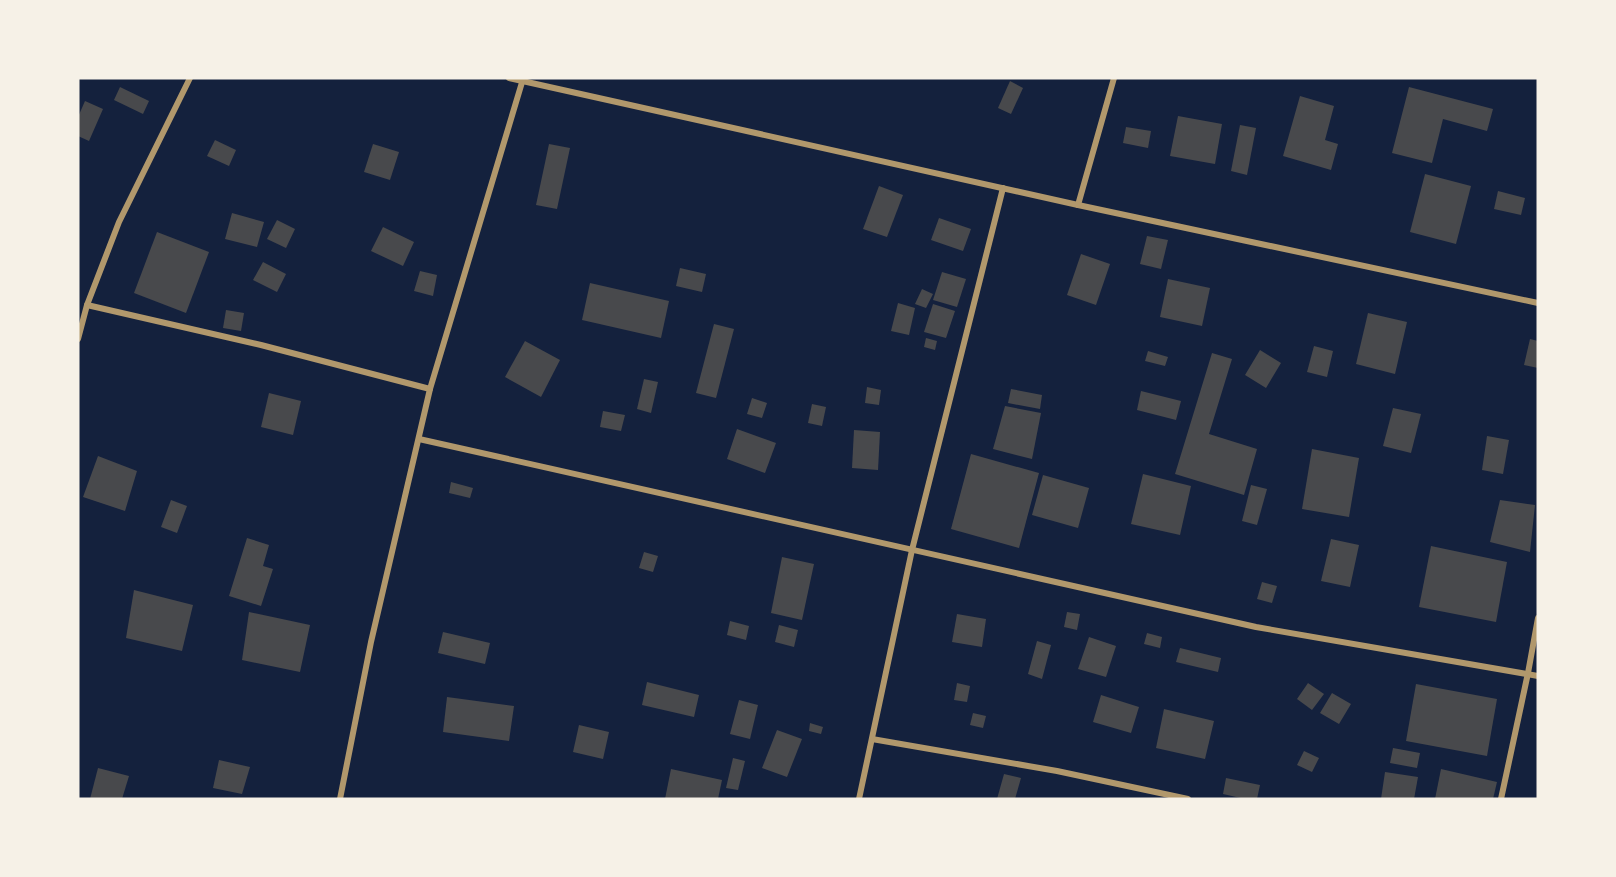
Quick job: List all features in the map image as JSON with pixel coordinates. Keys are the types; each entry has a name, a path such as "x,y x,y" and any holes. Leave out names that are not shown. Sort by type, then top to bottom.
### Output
{"street":[{"path":"78,339 87,305 119,222 190,78"},
{"path":"510,78 523,79 1078,206 1538,303"},
{"path":"1078,206 1114,78"},
{"path":"340,799 371,642 430,389 523,79"},
{"path":"859,799 912,550 1003,188"},
{"path":"87,305 261,345 430,389"},
{"path":"419,439 1256,627 1538,676"},
{"path":"1501,799 1538,618"},
{"path":"872,739 1057,771 1188,799"}],"building":[{"path":"1010,81 1023,88 1011,114 998,108"},
{"path":"120,87 149,101 143,114 114,100"},
{"path":"1409,87 1493,109 1487,131 1443,119 1432,163 1392,153"},
{"path":"1300,96 1334,106 1325,140 1338,144 1331,170 1283,156"},
{"path":"85,101 103,109 89,141 78,136 78,117"},
{"path":"1178,116 1222,124 1215,164 1170,156"},
{"path":"1240,125 1256,128 1247,175 1231,171"},
{"path":"1126,127 1151,131 1148,148 1123,143"},
{"path":"215,140 236,150 229,166 207,156"},
{"path":"373,144 399,152 390,180 364,172"},
{"path":"549,144 570,148 557,209 536,205"},
{"path":"1425,174 1471,186 1456,244 1410,232"},
{"path":"879,186 903,195 887,237 863,229"},
{"path":"1498,191 1525,198 1521,215 1494,209"},
{"path":"232,213 264,222 257,247 225,239"},
{"path":"939,218 971,229 963,251 931,240"},
{"path":"277,220 295,229 286,248 267,239"},
{"path":"383,227 414,242 403,266 371,251"},
{"path":"157,232 209,252 186,313 134,293"},
{"path":"1147,236 1168,240 1161,269 1140,264"},
{"path":"1081,254 1110,264 1096,305 1067,295"},
{"path":"263,262 286,274 277,292 253,280"},
{"path":"680,268 706,274 702,292 676,286"},
{"path":"420,271 437,275 433,296 414,291"},
{"path":"942,272 966,279 957,307 933,300"},
{"path":"1168,279 1210,288 1202,326 1160,317"},
{"path":"590,283 669,301 661,338 582,320"},
{"path":"922,289 933,294 926,308 915,304"},
{"path":"898,303 915,308 909,335 891,331"},
{"path":"933,304 955,311 946,338 924,332"},
{"path":"226,310 244,313 241,331 223,328"},
{"path":"1368,313 1407,322 1395,374 1356,364"},
{"path":"714,324 734,329 716,398 696,393"},
{"path":"926,338 937,341 935,350 924,347"},
{"path":"1530,339 1538,341 1538,368 1524,365"},
{"path":"525,341 560,360 541,397 505,377"},
{"path":"1314,346 1333,351 1327,377 1307,372"},
{"path":"1260,350 1281,363 1266,388 1245,375"},
{"path":"1148,351 1168,357 1165,366 1145,361"},
{"path":"1212,353 1232,359 1209,434 1257,449 1244,495 1175,474"},
{"path":"644,379 658,382 651,413 637,409"},
{"path":"867,387 881,390 879,405 865,403"},
{"path":"1011,389 1042,395 1040,409 1008,403"},
{"path":"1141,391 1181,401 1176,420 1137,410"},
{"path":"269,393 301,401 293,435 261,427"},
{"path":"752,398 767,403 762,418 747,414"},
{"path":"812,404 826,407 822,426 808,423"},
{"path":"1005,406 1041,413 1032,459 993,449"},
{"path":"1393,408 1421,414 1411,453 1383,446"},
{"path":"603,411 625,415 621,431 600,427"},
{"path":"737,429 776,443 765,473 727,459"},
{"path":"854,430 880,432 878,470 852,468"},
{"path":"1487,436 1509,440 1503,474 1482,470"},
{"path":"1312,449 1359,458 1349,517 1302,509"},
{"path":"971,454 1039,473 1019,548 951,529"},
{"path":"98,456 137,471 125,511 83,497"},
{"path":"1143,474 1191,486 1180,535 1131,524"},
{"path":"1043,475 1089,488 1078,528 1032,515"},
{"path":"451,482 473,488 470,498 449,493"},
{"path":"1251,485 1267,489 1257,525 1242,521"},
{"path":"171,500 187,506 177,533 161,527"},
{"path":"1500,500 1535,505 1530,552 1490,542"},
{"path":"247,538 269,545 263,566 273,569 261,606 229,596"},
{"path":"1331,539 1359,545 1350,587 1321,581"},
{"path":"1431,546 1507,562 1496,622 1419,607"},
{"path":"644,552 658,556 653,572 639,568"},
{"path":"782,557 814,564 802,620 771,613"},
{"path":"1262,582 1277,586 1272,603 1257,599"},
{"path":"134,590 193,605 182,651 126,638"},
{"path":"249,612 310,625 300,672 242,660"},
{"path":"1067,612 1080,614 1077,630 1064,627"},
{"path":"957,614 986,619 982,647 952,642"},
{"path":"730,621 749,626 746,640 727,635"},
{"path":"779,625 798,630 794,647 775,642"},
{"path":"443,632 490,643 485,664 438,653"},
{"path":"1147,633 1162,637 1160,648 1144,644"},
{"path":"1089,637 1116,646 1106,677 1078,669"},
{"path":"1037,641 1051,645 1042,679 1028,674"},
{"path":"1180,648 1221,658 1218,672 1176,662"},
{"path":"647,682 699,695 694,717 642,705"},
{"path":"957,683 970,686 967,702 954,700"},
{"path":"1308,683 1324,694 1312,710 1297,699"},
{"path":"1416,684 1497,699 1487,756 1406,741"},
{"path":"1332,693 1351,704 1339,724 1320,713"},
{"path":"1101,695 1139,707 1131,733 1093,722"},
{"path":"447,697 514,706 509,741 443,732"},
{"path":"739,700 758,705 750,739 730,734"},
{"path":"1164,709 1214,721 1205,759 1156,748"},
{"path":"973,713 986,716 983,728 970,725"},
{"path":"810,723 823,727 821,734 809,731"},
{"path":"579,725 609,732 603,759 573,752"},
{"path":"777,730 802,739 787,777 762,768"},
{"path":"1393,748 1420,753 1417,768 1390,763"},
{"path":"1304,751 1319,758 1312,772 1297,765"},
{"path":"733,758 745,761 738,790 726,788"},
{"path":"219,760 250,767 242,794 213,788"},
{"path":"98,768 129,776 122,799 90,799"},
{"path":"671,769 722,780 718,799 665,799"},
{"path":"1441,769 1497,782 1493,799 1435,799"},
{"path":"1385,772 1418,777 1414,799 1381,799"},
{"path":"1004,774 1021,778 1015,799 997,799"},
{"path":"1226,778 1260,785 1257,799 1223,794"}]}
